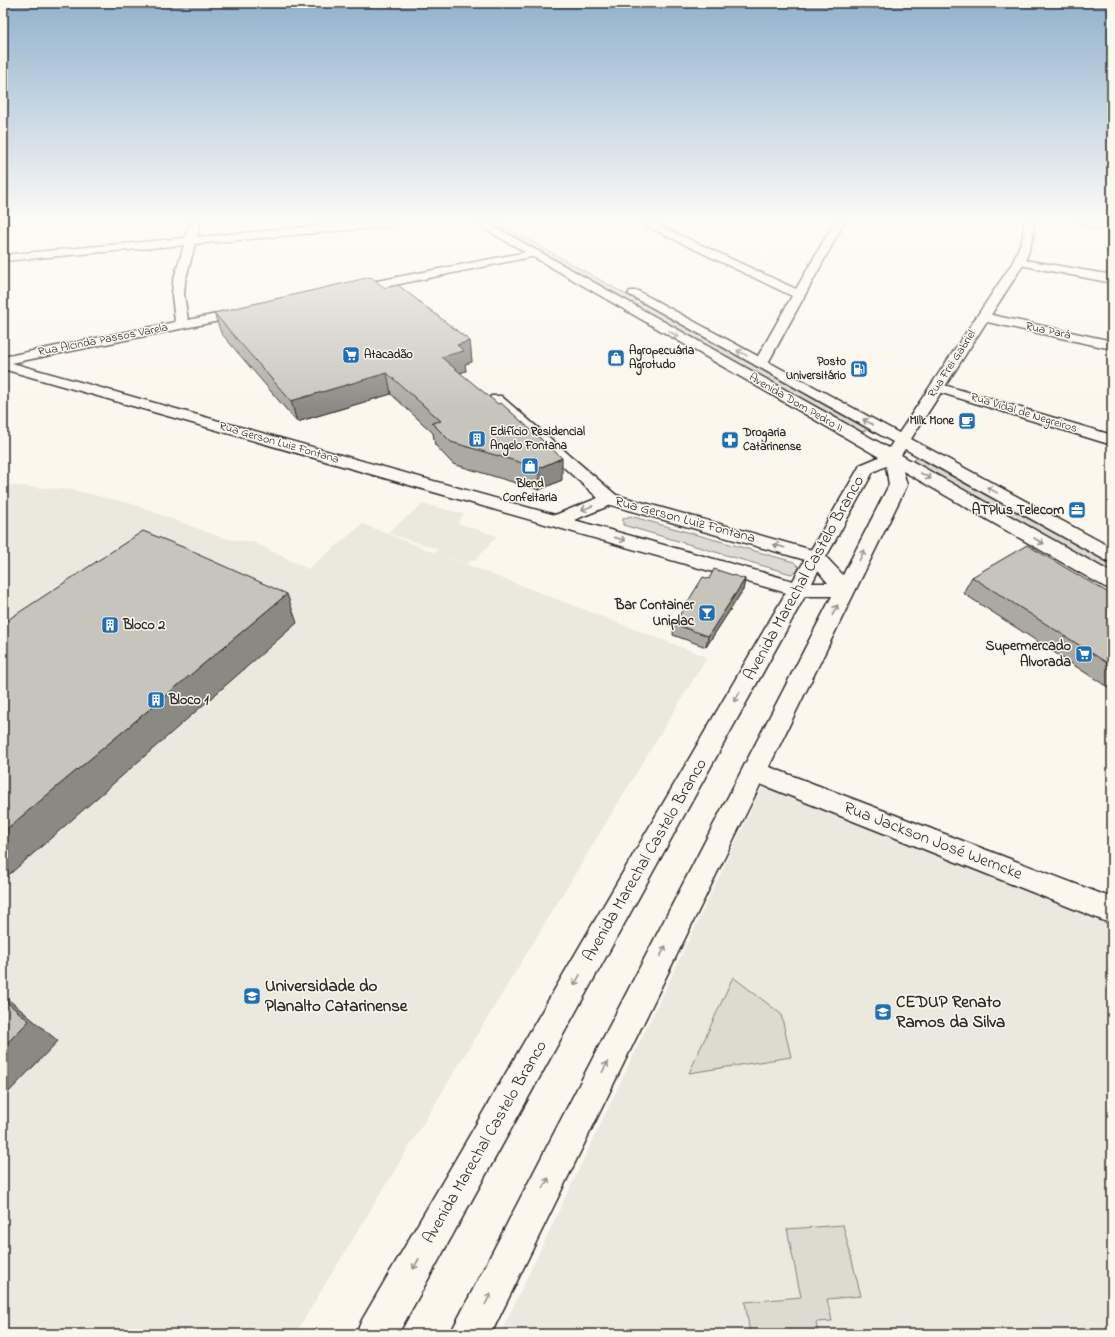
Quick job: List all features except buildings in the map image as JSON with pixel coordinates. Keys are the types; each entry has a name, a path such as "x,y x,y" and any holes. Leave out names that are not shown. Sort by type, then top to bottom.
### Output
{"street":[{"path":"179,285 178,295 182,324"},
{"path":"336,293 374,285"},
{"name":"Avenida Dom Pedro II","path":"588,285 1112,582"},
{"path":"778,285 799,295"},
{"path":"761,363 804,285"},
{"name":"Rua Frei Gabriel","path":"892,457 1003,285"},
{"name":"Avenida Dom Pedro II","path":"625,289 1112,556"},
{"name":"Rua Alcinda Passos Varela","path":"3,361 259,309"},
{"name":"Rua Pará","path":"983,316 1112,345"},
{"name":"Rua Gerson Luiz Fontana","path":"3,364 797,590 845,590"},
{"name":"Rua Vidal de Negreiros","path":"937,387 1112,440"},
{"path":"496,399 610,499"},
{"path":"470,1334 898,485 892,457"},
{"name":"Avenida Marechal Castelo Branco","path":"376,1334 866,469 892,457"},
{"name":"Rua Gerson Luiz Fontana","path":"555,521 610,499 816,557"},
{"path":"816,557 845,590"},
{"name":"Rua Jackson José Werncke","path":"754,770 1112,911"}],"shaded area":[{"path":"601,285 610,285 867,429 861,433"},
{"path":"918,458 1112,565 1112,574 912,461"},
{"name":"Universidade do Planalto Catarinense","path":"3,485 73,490 132,504 223,538 253,542 308,569 363,524 435,553 438,549 387,533 423,504 464,514 457,523 497,536 475,561 471,560 467,564 439,554 707,657 295,1334 3,1334"},
{"path":"630,516 794,562 799,567 797,572 791,574 623,525 623,519"},
{"name":"CEDUP Renato Ramos da Silva","path":"763,785 1112,926 1112,1334 500,1334"},
{"path":"733,977 781,1014 791,1057 689,1073"},
{"path":"843,1225 861,1296 827,1299 832,1321 816,1322 818,1334 750,1334 745,1302 801,1297 787,1229"}],"place":[{"name":"Atacadão","path":"351,355"},
{"name":"Agropecuária Agrotudo","path":"616,358"},
{"name":"Posto Universitário","path":"859,369"},
{"name":"Milk Mone","path":"967,421"},
{"name":"Edifício Residencial Angelo Fontana","path":"477,439"},
{"name":"Drogaria Catarinense","path":"730,440"},
{"name":"Blend Confeitaria","path":"530,466"},
{"name":"ATPlus Telecom","path":"1077,510"},
{"name":"Bar Container Uniplac","path":"707,613"},
{"name":"Bloco 2","path":"110,625"},
{"name":"Supermercado Alvorada","path":"1084,654"},
{"name":"Bloco 1","path":"156,700"},
{"name":"Universidade do Planalto Catarinense","path":"252,996"},
{"name":"CEDUP Renato Ramos da Silva","path":"883,1012"}]}
